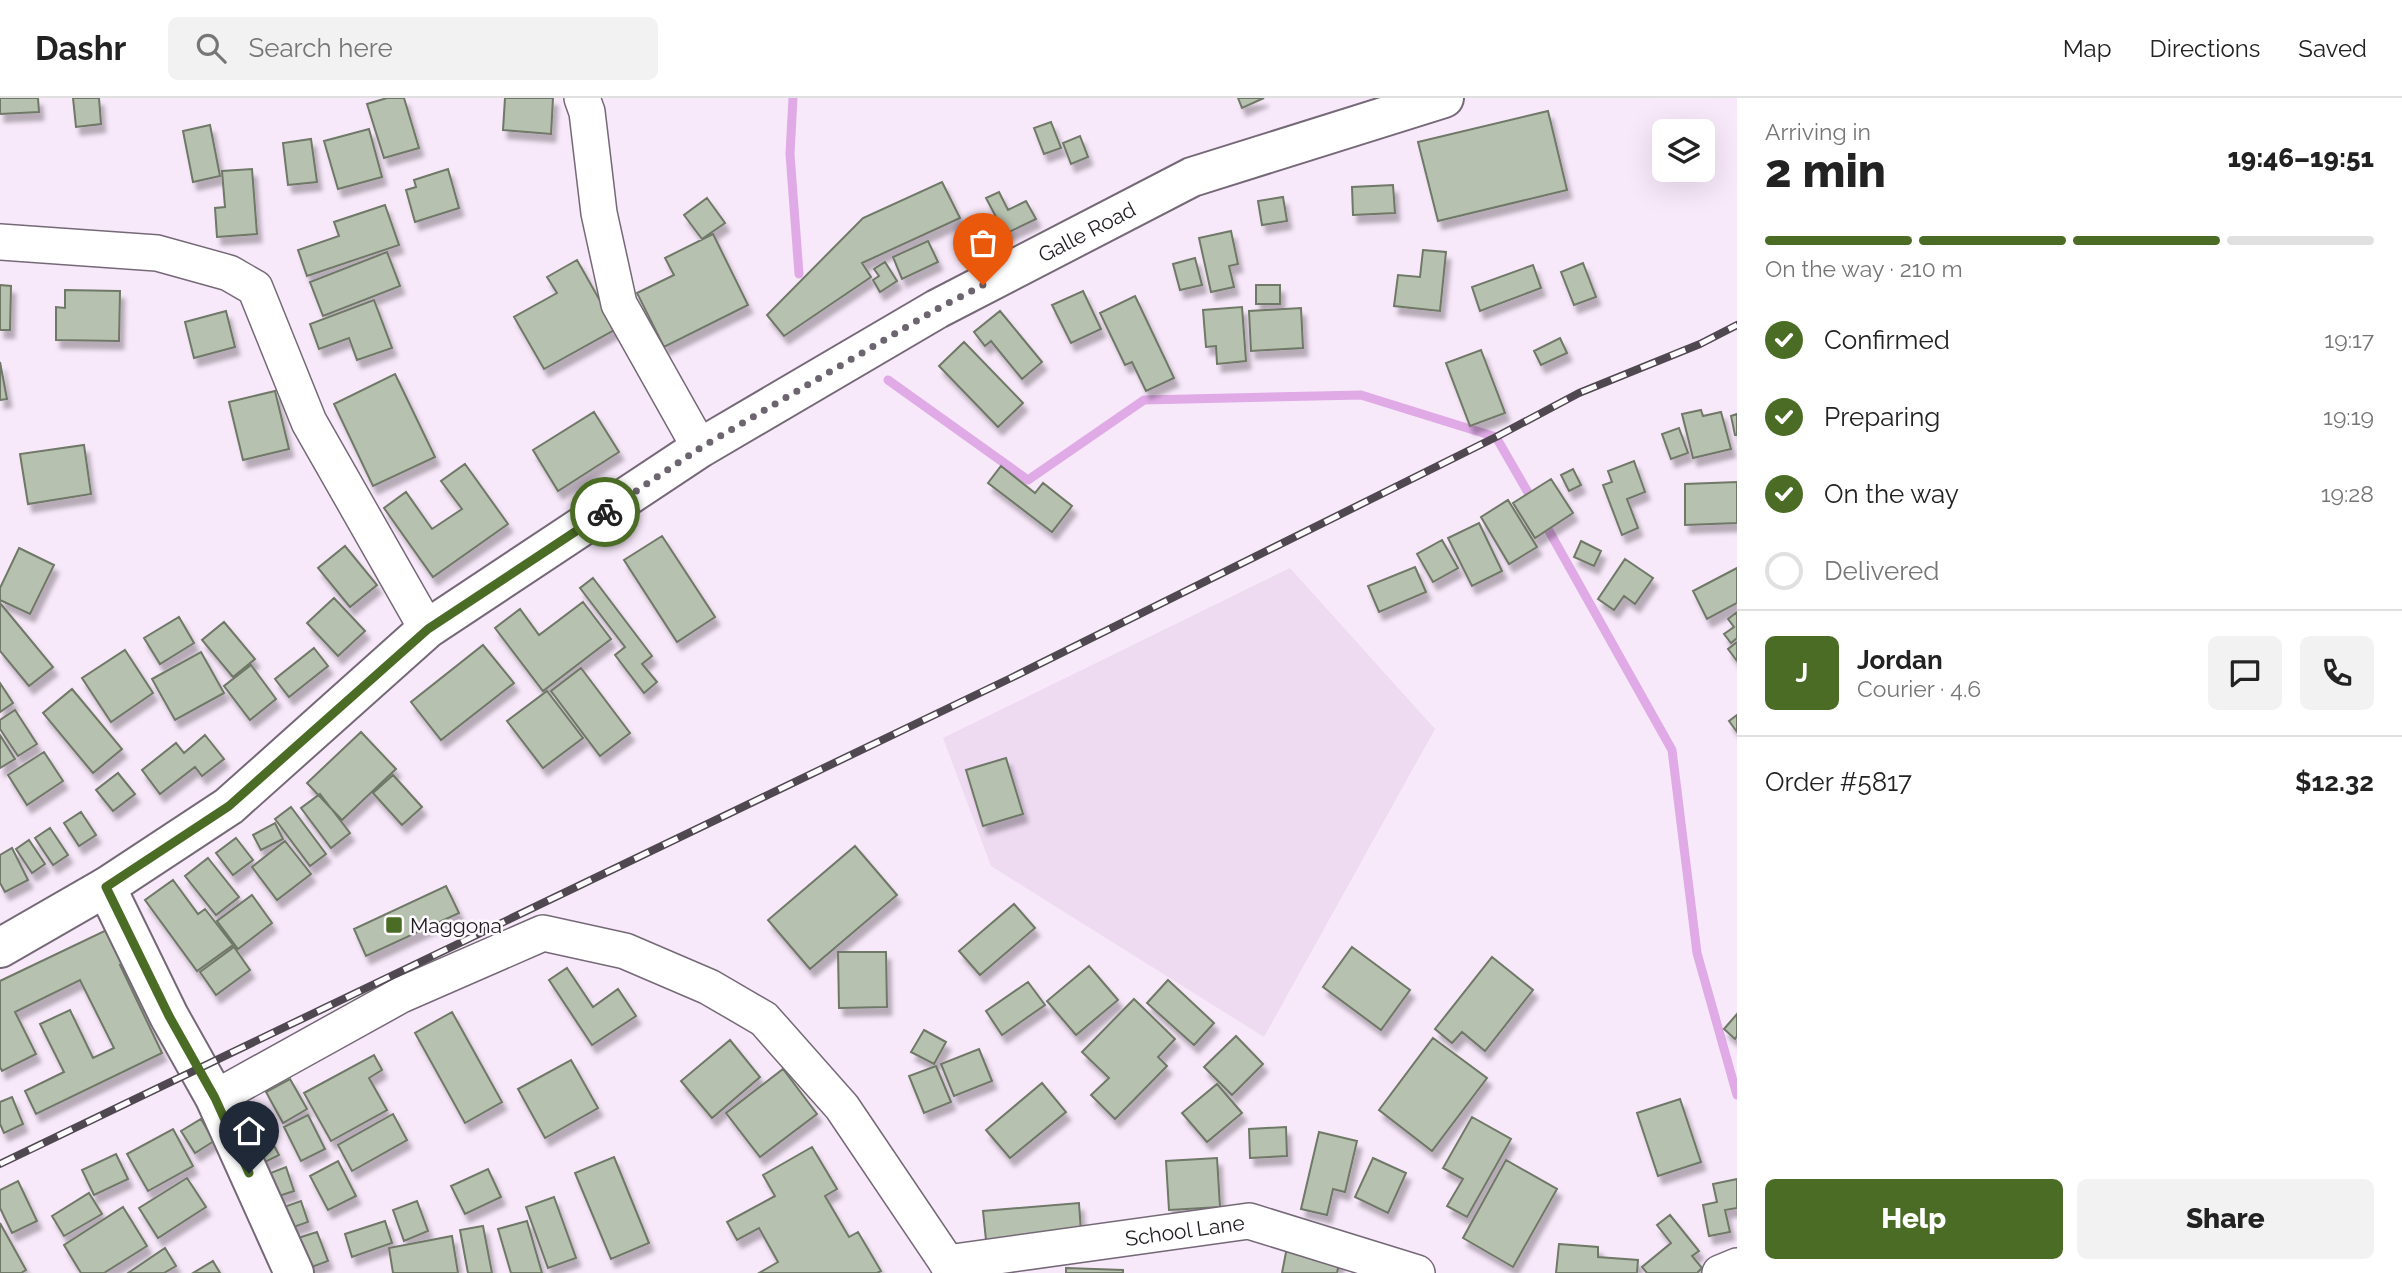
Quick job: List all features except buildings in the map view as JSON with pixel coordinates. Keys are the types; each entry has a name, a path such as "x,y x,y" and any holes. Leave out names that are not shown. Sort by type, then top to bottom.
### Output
{"main road":[{"name":"Galle Road","path":"0,948 106,887 229,806 428,629 700,448 937,309 1192,177 1444,98"},
{"path":"106,887 169,1016 215,1098 294,1273"}],"street":[{"path":"582,98 587,112 599,213 619,304 700,448"},
{"path":"0,242 157,253 229,273 255,288 309,422 428,629"},
{"path":"215,1098 401,995 543,933 625,951 709,987 764,1019 842,1107 951,1268"},
{"name":"School Lane","path":"951,1268 1249,1221 1417,1273"},
{"path":"1720,1273 1737,1266"}],"shaded area":[{"path":"1290,568 1435,729 1264,1037 991,866 943,738"}],"waterway":[{"path":"793,98 790,154 799,274"},
{"path":"888,380 1028,480 1144,400 1361,395 1496,437 1534,503"},
{"path":"1544,522 1672,750 1697,953 1737,1095"}],"railway":[{"path":"0,1164 1011,678 1496,437 1579,393 1700,344 1737,325"}],"way so far":[{"path":"605,512 700,448 937,309 983,285"}],"place":[{"name":"Maggona","path":"394,925"}],"route":[{"path":"249,1173 215,1098 169,1016 106,887 229,806 428,629 605,512"}]}
